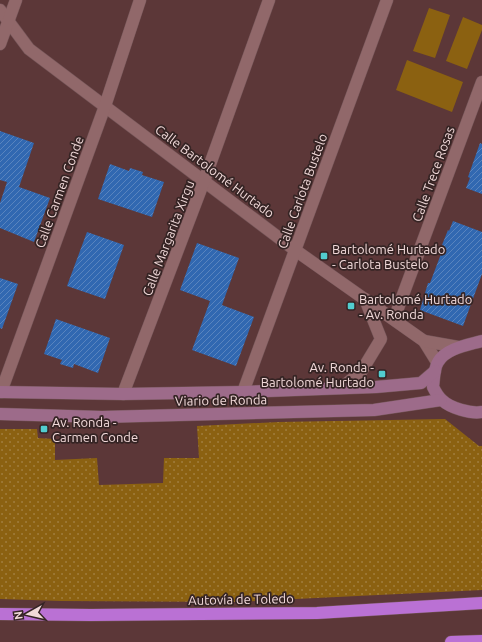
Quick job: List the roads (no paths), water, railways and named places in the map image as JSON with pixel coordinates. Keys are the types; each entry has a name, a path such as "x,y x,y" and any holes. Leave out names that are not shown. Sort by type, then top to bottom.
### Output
{"highway":[{"name":"Autovía de Toledo","path":"0,614 91,615 317,613 482,603"},
{"path":"451,642 482,641"}],"main road":[{"name":"Viario de Ronda","path":"1,392 124,394 243,392 376,387 421,383 436,367 447,352 458,347 482,341"},
{"path":"436,367 432,387 441,400 457,408 476,413 482,412"},
{"name":"Viario de Ronda","path":"0,414 102,417 374,410 441,400"}],"street":[{"path":"0,44 16,0"},
{"name":"Calle Carmen Conde","path":"1,392 105,106 140,0"},
{"name":"Calle Margarita Xirgu","path":"124,394 204,181 269,0"},
{"name":"Calle Carlota Bustelo","path":"243,392 387,0"},
{"name":"Calle Bartolomé Hurtado","path":"0,10 29,49 295,250 424,341 458,347"},
{"name":"Calle Trece Rosas","path":"394,319 482,82"},
{"path":"341,388 361,372 381,339 365,299"},
{"name":"Calle Bartolomé Hurtado","path":"424,341 436,367"}],"place":[{"name":"Bartolomé Hurtado - Carlota Bustelo","path":"324,256"},
{"name":"Bartolomé Hurtado - Av. Ronda","path":"351,306"},
{"name":"Av. Ronda - Bartolomé Hurtado","path":"382,374"},
{"name":"Av. Ronda - Carmen Conde","path":"44,429"}]}
